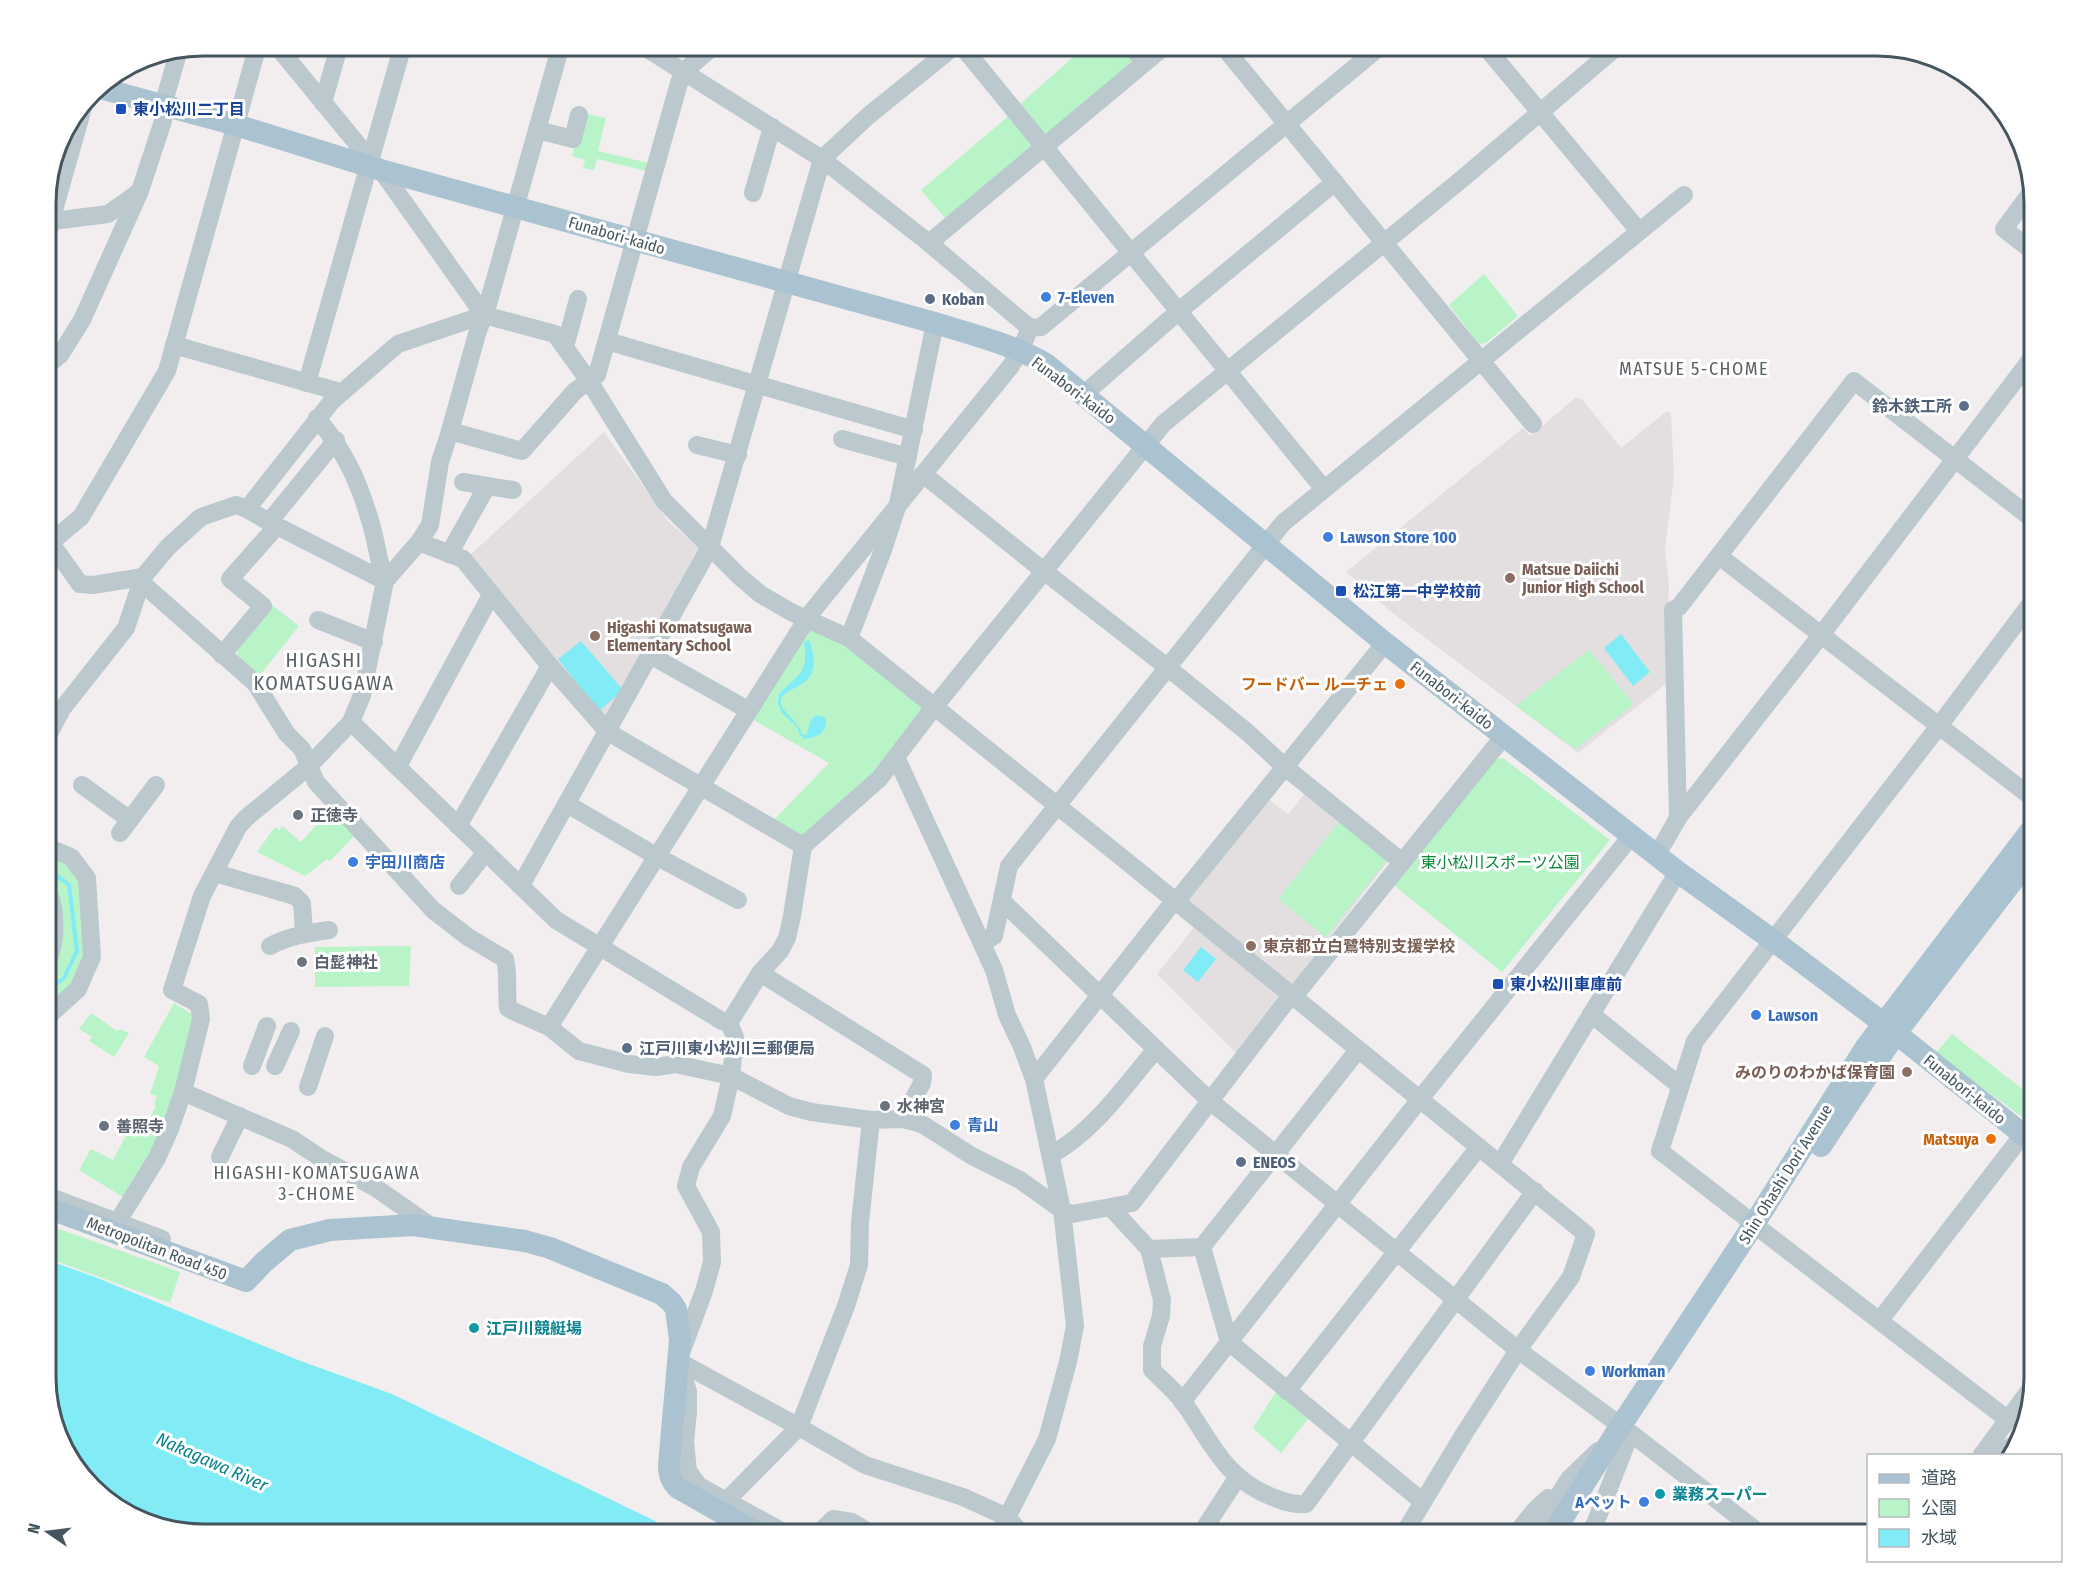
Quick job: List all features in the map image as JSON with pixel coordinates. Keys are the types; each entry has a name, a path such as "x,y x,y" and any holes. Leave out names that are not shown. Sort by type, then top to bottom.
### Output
{"main road":[{"name":"Funabori-kaido","path":"108,90 935,323 1020,351 1046,364 1385,643 1678,872 1774,940 2024,1127"},
{"name":"Shin Ohashi Dori Avenue","path":"1577,1524 1623,1434 1889,1028 2024,840"},
{"name":"Shin Ohashi Dori Avenue","path":"1889,1028 2024,865"},
{"name":"Metropolitan Road 450","path":"56,1205 246,1281 252,1276"},
{"path":"252,1276 257,1268 291,1240 330,1230 395,1224 432,1227 542,1245 662,1294 675,1309 680,1340 669,1474 672,1482 678,1488 742,1524"}],"street":[{"path":"56,534 81,517 167,371 255,56"},
{"path":"285,56 359,146 484,315"},
{"path":"323,103 336,56"},
{"path":"307,382 375,167 400,56"},
{"path":"385,580 419,542 430,525 440,462 558,56"},
{"path":"658,56 822,159 929,243 1030,328 1041,327 1368,56"},
{"path":"450,431 522,451 575,391 597,375 683,72 702,56"},
{"path":"521,885 710,547 822,159 868,116 944,56"},
{"path":"967,56 1131,251 1324,489"},
{"path":"1139,56 1144,62"},
{"path":"929,243 1152,56"},
{"path":"1231,56 1533,424"},
{"path":"1493,56 1639,231"},
{"path":"729,1023 760,973 780,951 787,938 802,846 879,779 935,706 1163,424 1541,113 1606,56"},
{"path":"56,358 82,320 140,191 163,121 163,105 177,58"},
{"path":"537,130 573,139 579,115"},
{"path":"56,210 81,120"},
{"path":"753,193 772,127"},
{"path":"1083,395 1179,311 1335,182"},
{"path":"56,221 108,214 140,191"},
{"path":"982,943 994,936 1009,866 1283,523 1684,195"},
{"path":"2024,202 2004,229 2024,244"},
{"path":"565,347 578,299"},
{"path":"247,509 317,418 340,392 398,344 484,315 555,334 589,381 664,501 760,594 791,612 849,638 1586,1234 1571,1277 1518,1350 1410,1524"},
{"path":"849,638 884,550 898,504 935,323"},
{"path":"549,1027 807,619 1010,367 1030,328"},
{"path":"607,341 914,430"},
{"path":"174,345 340,392"},
{"path":"1656,854 1678,818 2024,369"},
{"path":"1678,818 1673,610 1679,607 1854,381 2024,513"},
{"path":"118,1221 157,1158 183,1092 201,1019 199,1004 172,990 202,896 238,827 308,767 351,722 362,695 385,580 377,558 367,510 354,473 336,441 317,418"},
{"path":"842,439 908,457"},
{"path":"222,655 263,606 230,579 336,441"},
{"path":"697,445 738,455"},
{"path":"924,474 1167,667 1402,862"},
{"path":"463,482 513,490"},
{"path":"449,554 487,486"},
{"path":"56,720 62,709 126,628 142,580 168,547 201,517 236,505 385,580"},
{"path":"419,542 463,559 550,666 608,732 802,846"},
{"path":"56,550 80,584 93,585 142,580 255,683 287,734 302,749 308,767 323,790 433,910 468,937 505,958 508,974 508,1008 549,1027 579,1051 628,1064 656,1067 675,1064 731,1076 789,1106 811,1112 871,1120 903,1119 922,1124 972,1156 1020,1180 1071,1214 1132,1203 1291,996 1299,990 1504,736"},
{"path":"1719,556 2024,792"},
{"path":"398,766 491,595"},
{"path":"2007,1419 1660,1151 1695,1041 2024,613"},
{"path":"318,620 374,642"},
{"path":"1034,1079 1174,901 1385,643"},
{"path":"650,656 748,710"},
{"path":"458,826 550,666"},
{"path":"351,722 556,920 599,948 729,1023"},
{"path":"896,757 994,970 1007,1015 1023,1047 1034,1079 1062,1210 1075,1326 1061,1393 1047,1439 1004,1524"},
{"path":"82,785 125,827 156,785"},
{"path":"567,804 738,900"},
{"path":"1182,1402 1420,1099 1632,835"},
{"path":"56,851 70,857 87,878 92,957 78,988 56,1009"},
{"path":"459,886 486,852"},
{"path":"1500,1164 1678,872"},
{"path":"215,873 295,896 302,903 304,933"},
{"path":"1002,901 1210,1101 1623,1434 1747,1524"},
{"path":"270,946 304,933 329,930"},
{"path":"760,973 923,1075 922,1083 903,1119"},
{"path":"1591,1014 1680,1086"},
{"path":"729,1023 735,1037 731,1076 722,1116 691,1167 686,1186 711,1232 712,1262 704,1292 678,1361 688,1391 685,1442 688,1471 699,1486 768,1524"},
{"path":"252,1066 267,1026"},
{"path":"275,1066 291,1031"},
{"path":"308,1087 325,1036"},
{"path":"1051,1155 1061,1150 1099,1118 1156,1049"},
{"path":"1149,1249 1202,1247 1358,1050"},
{"path":"183,1092 292,1139 322,1159 376,1188 432,1227"},
{"path":"220,1157 240,1116"},
{"path":"725,1502 800,1426 846,1306 860,1265 860,1222 871,1120"},
{"path":"1880,1320 2024,1141"},
{"path":"1287,1391 1479,1147"},
{"path":"1111,1208 1149,1249 1162,1300 1161,1316 1152,1346 1152,1370 1182,1402 1213,1449 1237,1478 1261,1493 1293,1505 1306,1504 1535,1191"},
{"path":"56,1204 118,1221 252,1276"},
{"path":"1202,1247 1229,1342 1423,1502"},
{"path":"678,1361 800,1426 865,1466 963,1497 1007,1517 1013,1524"},
{"path":"1981,1454 2023,1399"},
{"path":"1524,1524 1535,1510 1569,1479 1623,1434"},
{"path":"1211,1524 1237,1478"},
{"path":"1540,1524 1569,1479"},
{"path":"828,1524 833,1519 855,1524"}],"shaded area":[{"name":"Matsue Daiichi Junior High School","path":"1575,398 1582,399 1621,448 1667,411 1671,414 1674,477 1665,549 1669,584 1667,683 1578,753 1390,611 1346,572 1523,428 1530,436"},
{"name":"Higashi Komatsugawa Elementary School","path":"604,432 668,521 702,551 611,716 601,719 469,556"},
{"name":"東京都立白鷺特別支援学校","path":"1307,791 1389,860 1294,983 1289,984 1277,998 1236,1053 1157,974 1202,917 1188,905 1189,895 1267,798 1288,814"}],"green space":[{"path":"1135,56 1138,60 1046,136 1018,106 1073,57"},
{"path":"584,113 606,118 598,151 653,164 650,172 597,159 594,170 583,168 585,160 572,156"},
{"path":"1011,114 1038,145 947,220 921,190"},
{"path":"1484,274 1518,316 1486,343 1479,344 1449,305"},
{"path":"272,605 299,626 260,675 238,658 238,648"},
{"path":"811,626 843,641 921,705 923,712 895,749 863,784 806,834 799,837 773,821 829,763 752,719"},
{"path":"1589,650 1634,704 1575,749 1516,706"},
{"name":"東小松川スポーツ公園","path":"1503,758 1610,840 1502,972 1391,883 1493,759"},
{"path":"330,810 354,836 330,861 327,859 305,876 257,852 275,827 280,830 282,826 301,842"},
{"path":"1339,822 1387,860 1326,937 1278,899"},
{"path":"56,857 79,872 89,956 75,986 56,1004"},
{"path":"411,946 409,986 315,987 315,947"},
{"path":"174,1003 193,1015 175,1094 156,1148 123,1197 79,1170 91,1149 113,1160 131,1126 143,1131 156,1106 154,1104 157,1096 150,1094 159,1066 144,1057"},
{"path":"91,1013 117,1031 120,1029 129,1033 114,1057 89,1041 92,1037 79,1029"},
{"path":"1952,1034 2024,1090 2024,1119 1936,1053"},
{"path":"56,1228 180,1272 170,1303 56,1261"},
{"path":"1276,1392 1308,1419 1281,1453 1253,1428"}],"water":[{"path":"1621,634 1650,672 1633,686 1604,648"},
{"path":"809,640 813,670 808,679 782,697 781,704 805,735 814,717 826,718 825,727 821,733 805,739 800,735 797,727 782,713 778,704 779,694 801,672 805,661 804,642"},
{"path":"581,641 623,690 599,711 558,659"},
{"path":"1201,947 1216,959 1198,982 1183,970"},
{"name":"Nakagawa River","path":"56,1263 298,1360 392,1394 660,1524 193,1524 155,1517 121,1500 92,1474 75,1451 63,1425 56,1387"}],"waterway":[{"path":"56,875 69,885 77,951 64,978 56,984"}],"place":[{"name":"東小松川二丁目","path":"121,109"},
{"name":"7-Eleven","path":"1046,297"},
{"name":"Koban","path":"930,299"},
{"name":"鈴木鉄工所","path":"1964,406"},
{"name":"Lawson Store 100","path":"1328,537"},
{"name":"Matsue Daiichi Junior High School","path":"1510,578"},
{"name":"松江第一中学校前","path":"1341,591"},
{"name":"Higashi Komatsugawa Elementary School","path":"595,636"},
{"name":"フードバー ルーチェ","path":"1400,684"},
{"name":"正徳寺","path":"298,815"},
{"name":"宇田川商店","path":"353,862"},
{"name":"東京都立白鷺特別支援学校","path":"1251,946"},
{"name":"白髭神社","path":"302,962"},
{"name":"東小松川車庫前","path":"1498,984"},
{"name":"Lawson","path":"1756,1015"},
{"name":"江戸川東小松川三郵便局","path":"627,1048"},
{"name":"みのりのわかば保育園","path":"1907,1072"},
{"name":"水神宮","path":"885,1106"},
{"name":"青山","path":"955,1125"},
{"name":"善照寺","path":"104,1126"},
{"name":"Matsuya","path":"1991,1139"},
{"name":"ENEOS","path":"1241,1162"},
{"name":"江戸川競艇場","path":"474,1328"},
{"name":"Workman","path":"1590,1371"},
{"name":"業務スーパー","path":"1660,1494"},
{"name":"Aペット","path":"1644,1502"}],"district":[{"name":"MATSUE 5-CHOME","path":"1694,369"},
{"name":"HIGASHI KOMATSUGAWA","path":"324,672"},
{"name":"HIGASHI-KOMATSUGAWA 3-CHOME","path":"317,1183"}]}
